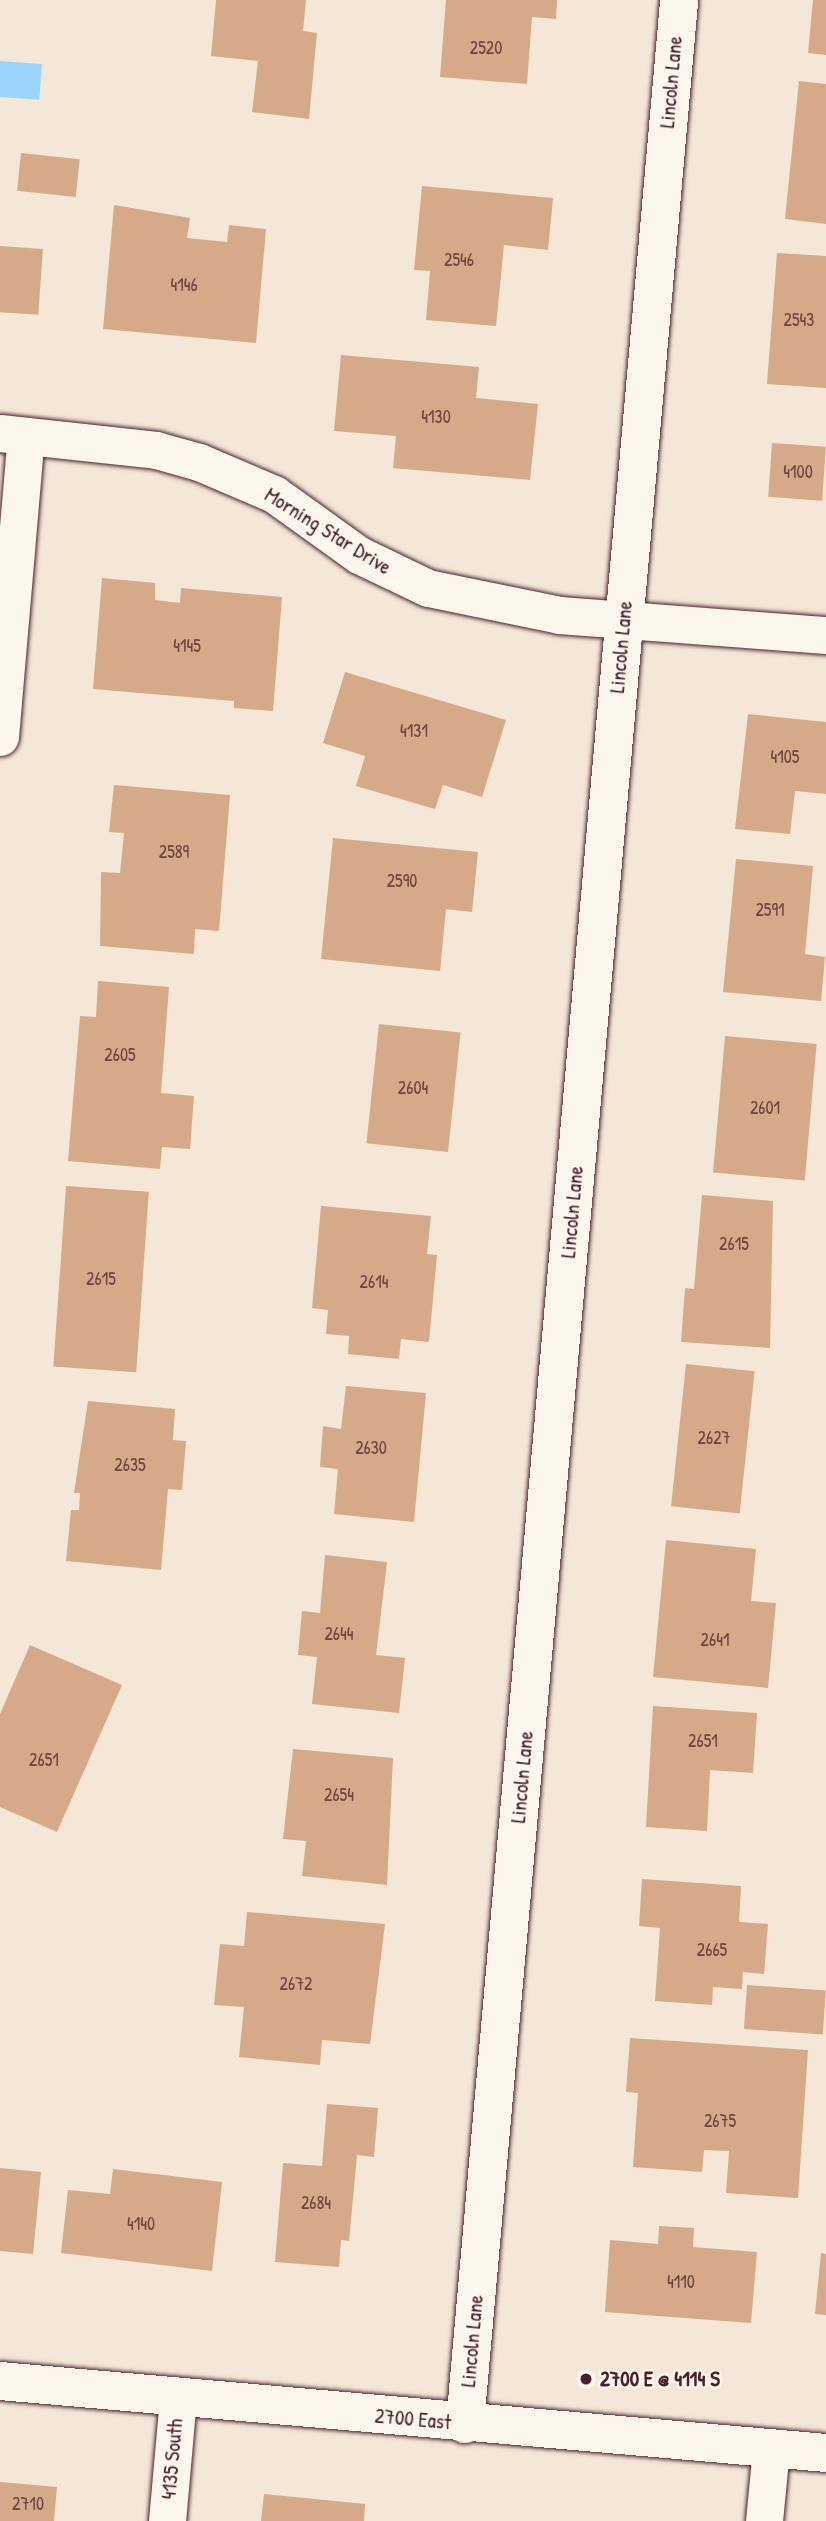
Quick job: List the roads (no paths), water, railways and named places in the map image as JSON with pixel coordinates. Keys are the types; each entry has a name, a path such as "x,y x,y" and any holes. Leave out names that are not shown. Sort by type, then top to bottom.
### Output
{"street":[{"name":"Lincoln Lane","path":"465,2424 679,0"},
{"name":"Morning Star Drive","path":"13,435 156,450 199,462 274,494 359,555 428,587 559,615 826,635"},
{"path":"0,737 13,435"},
{"name":"2700 East","path":"0,2381 465,2424 826,2453"},
{"name":"4135 South","path":"167,2521 178,2397"},
{"path":"764,2521 771,2448"}],"water":[{"path":"0,61 42,64 39,100 0,97"}],"place":[{"name":"2700 E @ 4114 S","path":"586,2379"}]}
